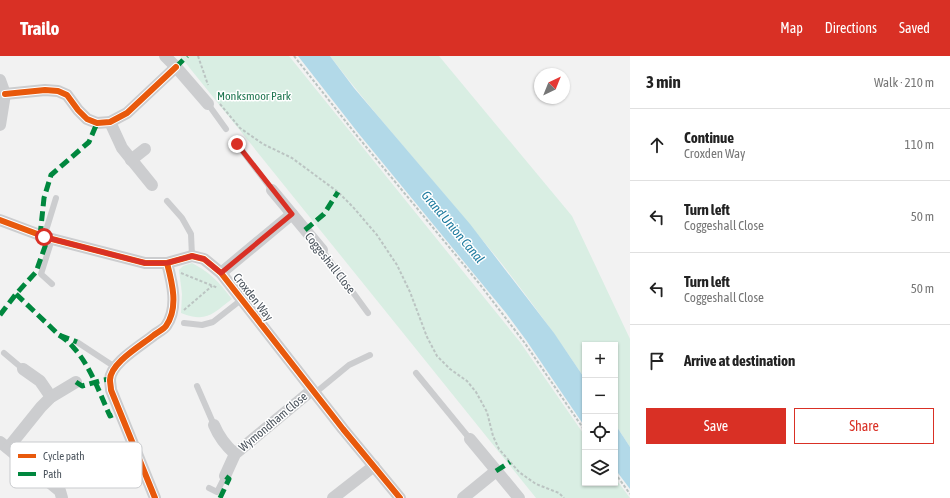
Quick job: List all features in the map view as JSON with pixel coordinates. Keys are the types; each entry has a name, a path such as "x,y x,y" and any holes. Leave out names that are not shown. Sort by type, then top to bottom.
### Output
{"street":[{"path":"165,56 212,102"},
{"path":"5,94 45,90 58,91 67,94 78,110 87,119 97,124 110,122 127,113 176,67"},
{"path":"0,80 5,94 0,125"},
{"path":"110,122 122,148 152,186"},
{"path":"131,160 145,149"},
{"name":"Coggeshall Close","path":"272,190 322,250"},
{"path":"221,273 292,214"},
{"path":"0,220 48,238 145,263 168,266 192,256"},
{"name":"Croxden Way","path":"192,256 204,259 221,273 313,392 400,498"},
{"path":"132,442 111,390 110,379 115,368 125,358 166,326 172,313 174,300 168,266"},
{"path":"22,369 40,381 51,396"},
{"path":"4,445 51,396 76,382"},
{"name":"Wymondham Close","path":"225,476 235,454 313,392"},
{"name":"Wymondham Close","path":"214,425 224,445 235,454"},
{"path":"470,439 519,498"},
{"path":"142,466 155,498"},
{"path":"333,498 374,466"},
{"path":"463,498 496,471"},
{"path":"56,488 60,491 62,498"}],"lane":[{"path":"212,102 226,129"},
{"name":"Coggeshall Close","path":"237,144 272,190"},
{"path":"52,284 41,274 56,198"},
{"path":"167,201 182,218 191,234 192,256"},
{"name":"Coggeshall Close","path":"322,250 368,313"},
{"path":"184,323 202,325 213,322 241,300"},
{"path":"77,342 115,368"},
{"path":"4,353 22,369"},
{"path":"313,392 349,365 370,355"},
{"path":"416,373 470,439"},
{"path":"197,386 214,425"},
{"path":"209,488 217,492 225,476"}],"path":[{"path":"198,56 206,81 210,87"},
{"path":"294,56 358,137 478,282 524,342 582,427"},
{"path":"212,102 240,128 263,144 298,162 338,192 353,207 377,235 397,266 410,292 427,337 438,356 476,392 487,412 493,436 499,449 519,472 536,484 559,493 564,498"},
{"path":"168,266 221,289"},
{"path":"172,313 182,311 212,286"},
{"path":"618,477 630,494"}],"green space":[{"name":"Monksmoor Park","path":"180,56 289,56 520,342 582,432 582,486 618,486 618,482 630,498 536,498"},
{"path":"330,56 439,56 572,216 630,339 630,447 618,429 618,342 582,342 582,375 544,319 500,261"},
{"path":"192,263 214,278 232,299 214,313 203,317 190,316 181,313 182,294 179,270 183,266"}],"water":[{"name":"Grand Union Canal","path":"298,56 330,56 354,88 470,224 554,333 582,375 582,423 506,313 359,134"},
{"path":"618,429 630,447 630,489 618,473"}],"marked path":[{"path":"176,67 187,56"},
{"path":"40,236 44,198 51,175 89,142 97,123"},
{"path":"305,230 324,214 338,192"},
{"path":"0,315 16,294 36,272 48,238"},
{"path":"16,294 59,335 77,342"},
{"path":"59,335 71,345 85,362 110,416 120,412"},
{"path":"76,382 82,386 110,379"},
{"path":"496,471 510,462"},
{"path":"220,498 229,479 225,476"}],"cycle path":[{"path":"5,94 45,90 58,91 67,95 87,119 97,123 110,122 127,113 176,67"},
{"path":"0,220 48,238 145,263 167,263 192,256 204,259 221,273 343,429 400,498"},
{"path":"132,442 111,390 111,374 121,361 164,328 170,319 173,295 167,263"},
{"path":"142,466 155,498"}],"route":[{"path":"44,237 145,263 167,263 192,256 204,259 221,273 292,214 237,144"}]}
